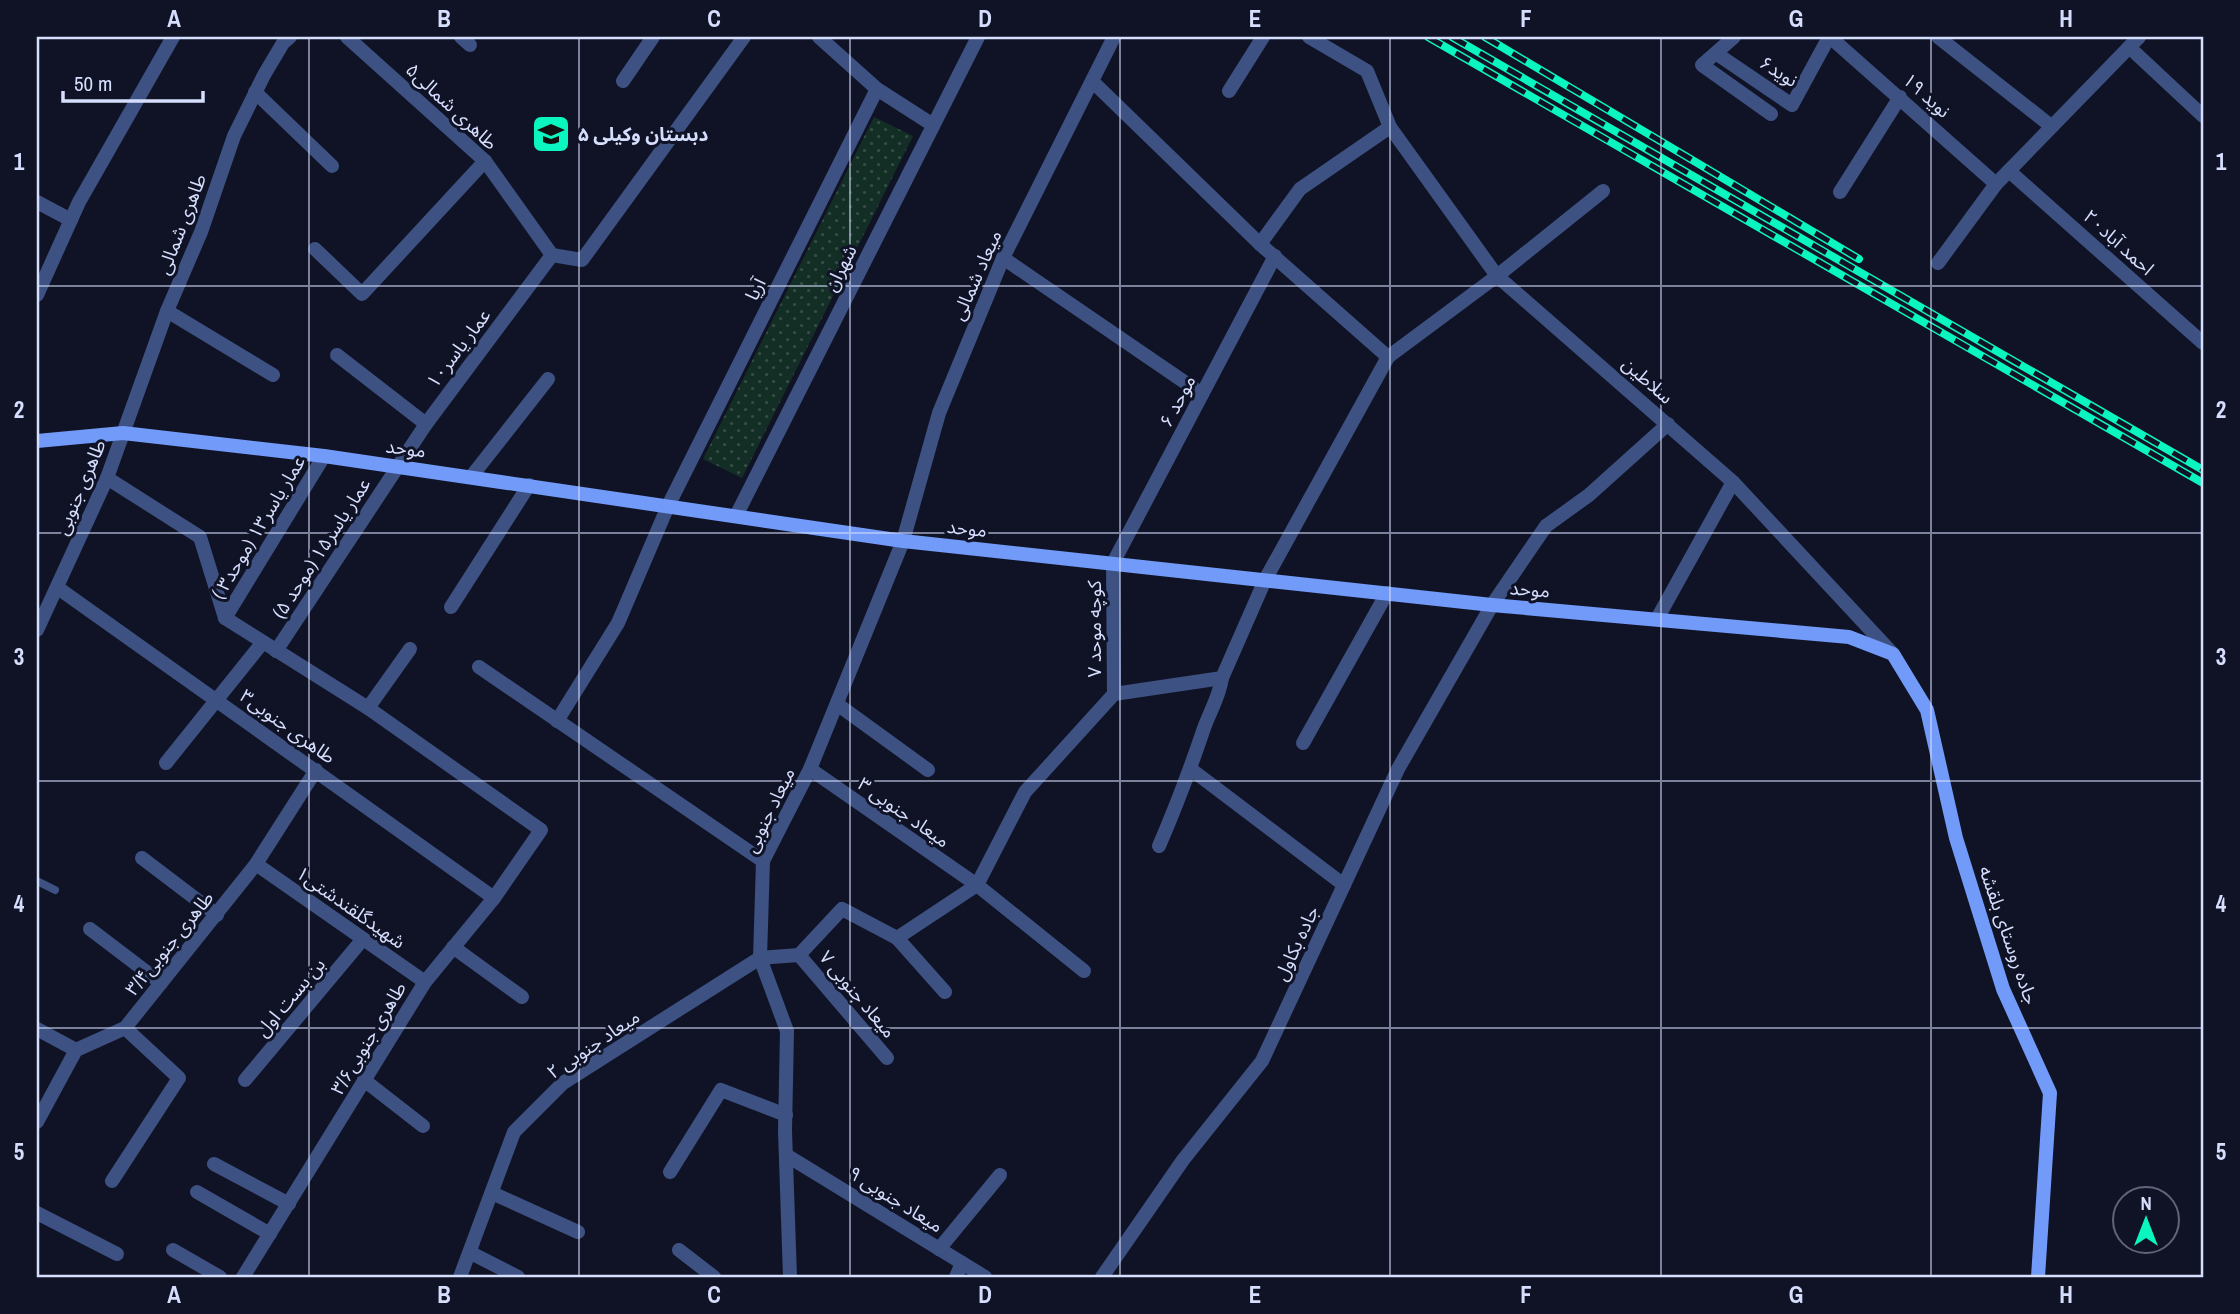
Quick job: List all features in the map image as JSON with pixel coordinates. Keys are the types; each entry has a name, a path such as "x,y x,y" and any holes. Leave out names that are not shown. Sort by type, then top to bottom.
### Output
{"street":[{"path":"37,295 71,220 173,37"},
{"name":"طاهری شمالی","path":"123,433 167,311 201,232 233,136 283,43 290,37"},
{"name":"طاهری شمالی۵","path":"348,37 485,161 552,255"},
{"path":"623,81 653,37"},
{"path":"552,255 582,260 744,37"},
{"path":"819,37 877,89 933,125"},
{"name":"شهران","path":"736,516 978,37"},
{"name":"میعاد شمالی","path":"902,541 939,413 1003,258 1114,37"},
{"path":"1229,91 1263,37"},
{"name":"سلاطین","path":"1309,37 1367,71 1390,127 1497,276 1732,482 1893,654"},
{"path":"1734,37 1702,65 1771,114"},
{"name":"نوید۶","path":"1717,54 1792,105 1829,37"},
{"name":"نوید ۱۹","path":"1829,37 1996,184"},
{"path":"1938,37 2051,126"},
{"path":"1938,263 1996,184 2134,42 2203,116"},
{"path":"1092,81 1260,244 1388,357"},
{"name":"آریا","path":"557,721 618,623 668,506 877,89"},
{"path":"255,92 332,166"},
{"path":"1840,192 1900,97"},
{"path":"1260,244 1300,190 1390,127"},
{"path":"316,249 362,294 485,161"},
{"name":"احمد آباد۲۰","path":"2009,171 2203,343"},
{"path":"1159,846 1192,770 1203,731 1218,700 1222,678 1265,580 1388,357 1497,276 1603,191"},
{"path":"37,202 71,220"},
{"name":"عمار یاسر۱۰","path":"397,466 552,255"},
{"name":"موحد ۶","path":"1113,563 1275,256"},
{"path":"1003,258 1202,394"},
{"path":"167,311 273,375"},
{"path":"337,355 426,424"},
{"path":"471,477 548,379"},
{"name":"جاده بکاول","path":"1102,1277 1183,1160 1262,1061 1398,769 1492,605 1546,526 1589,495 1668,424"},
{"name":"موحد","path":"37,441 123,433 324,456 902,541 1492,605 1849,638 1893,654"},
{"name":"طاهری جنوبی","path":"38,625 107,478 123,433"},
{"name":"عمار یاسر۱۳ (موحد۳ )","path":"225,618 324,456"},
{"name":"عمار یاسر۱۵ (موحد ۵)","path":"276,651 397,466"},
{"path":"107,478 200,537 225,618 368,708 410,649"},
{"path":"1657,619 1732,482"},
{"path":"451,607 528,485"},
{"name":"میعاد جنوبی","path":"789,1271 787,1031 760,958 762,861 810,769 902,541"},
{"name":"کوچه موحد ۷","path":"1113,563 1114,694"},
{"name":"طاهری جنوبی۳","path":"58,587 216,697 494,898"},
{"path":"1303,743 1387,593"},
{"path":"166,763 216,697 263,642"},
{"name":"جاده روستای بلقشه","path":"1893,654 1927,710 1956,838 2004,989 2050,1093 2038,1277"},
{"path":"479,667 762,861"},
{"path":"897,937 977,886 1025,792 1114,694 1222,678"},
{"path":"837,704 928,769"},
{"name":"طاهری جنوبی۳/۶","path":"243,1277 425,982 494,898 541,830 368,708"},
{"name":"میعاد جنوبی ۳","path":"810,769 977,886 1084,971"},
{"name":"طاهری جنوبی۳/۴","path":"76,1050 125,1028 218,915 256,864 316,770"},
{"path":"1192,770 1343,886"},
{"path":"142,859 218,915"},
{"name":"شهیدگلقندشتی۱","path":"256,864 425,982"},
{"path":"760,958 799,955 842,909 897,937 945,992"},
{"path":"90,929 161,984"},
{"name":"بن بست اول","path":"245,1080 363,939"},
{"path":"453,947 522,997"},
{"name":"میعاد جنوبی ۷","path":"799,955 887,1058"},
{"name":"میعاد جنوبی ۲","path":"460,1277 514,1132 563,1083 760,958"},
{"path":"112,1181 179,1078 125,1028"},
{"path":"37,1029 76,1050 37,1122"},
{"path":"364,1080 423,1126"},
{"path":"670,1172 721,1090 786,1115"},
{"name":"میعاد جنوبی ۹","path":"786,1154 985,1277"},
{"path":"214,1164 289,1203"},
{"path":"939,1249 1000,1175"},
{"path":"197,1192 270,1234"},
{"path":"492,1193 578,1232"},
{"path":"37,1213 117,1254"},
{"path":"173,1250 220,1277"},
{"path":"679,1250 714,1277"},
{"path":"471,1253 518,1277"},
{"path":"956,1277 962,1263"},
{"path":"778,1277 789,1271"}],"lane":[{"path":"37,881 55,890"}],"green space":[{"path":"874,117 913,136 742,478 703,459"}],"railway":[{"path":"1428,37 2203,483"},
{"path":"1452,37 2203,470"},
{"path":"1485,37 1859,259"}],"place":[{"name":"دبستان وکیلی ۵","path":"551,134"}]}
